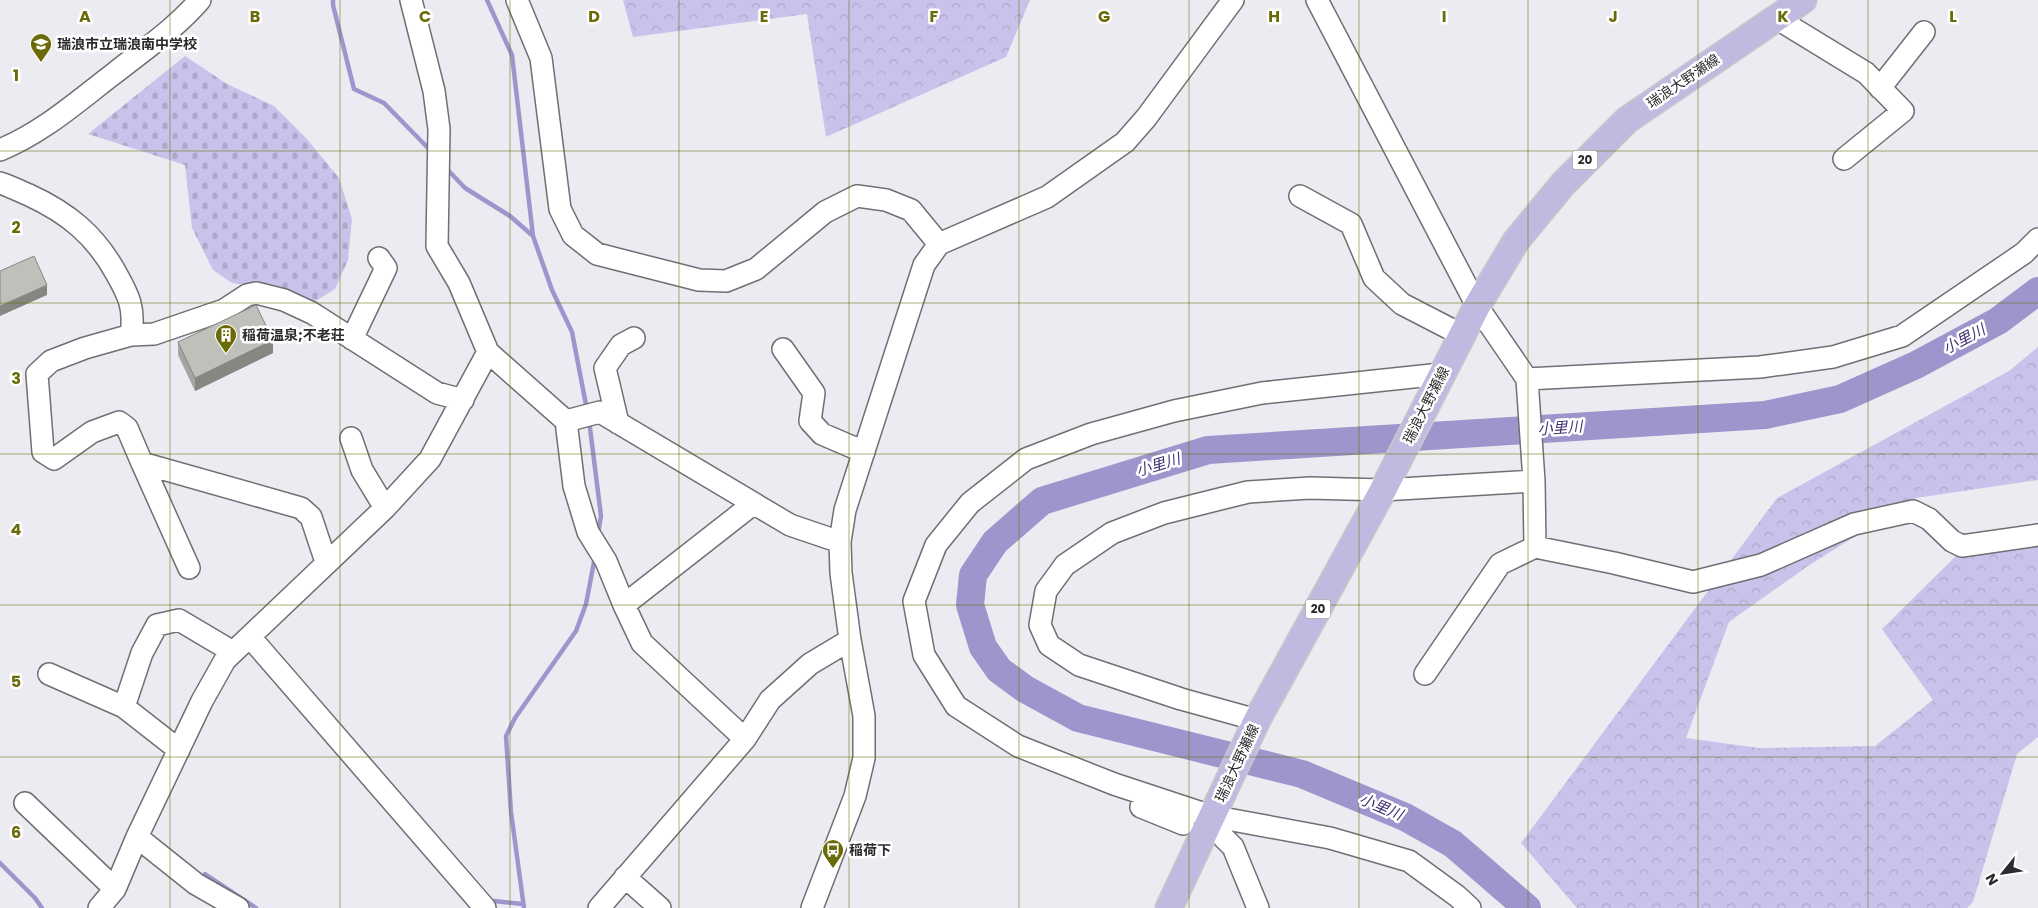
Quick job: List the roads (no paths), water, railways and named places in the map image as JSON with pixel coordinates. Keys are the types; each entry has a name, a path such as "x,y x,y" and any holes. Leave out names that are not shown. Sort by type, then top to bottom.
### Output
{"main road":[{"name":"瑞浪大野瀬線","path":"1169,908 1253,729 1385,485 1477,306 1516,240 1563,184 1627,120 1803,0"}],"street":[{"path":"0,150 17,143 54,121 165,34 200,0"},
{"path":"411,0 434,91 440,129 437,246 459,283 488,352 566,420 574,486 588,532 606,561 642,643 745,738"},
{"path":"517,0 541,58 560,209 573,235 597,254 699,280 726,281 756,269 825,212 857,196 886,200 911,210 939,244"},
{"path":"812,908 855,796 864,758 864,716 850,640 841,573 840,542 845,510 924,265 939,244 1047,197 1125,142 1146,118 1232,0"},
{"path":"1317,0 1477,306 1527,379 1534,481 1535,547"},
{"path":"1776,18 1866,74 1903,111 1844,159"},
{"path":"1880,88 1924,32"},
{"path":"0,184 51,206 93,238 107,257 130,299 133,321 131,335"},
{"path":"1300,196 1351,224 1374,278 1402,304 1462,335"},
{"path":"1527,379 1760,367 1833,357 1902,336 2024,253 2038,239"},
{"path":"352,339 386,268 379,258"},
{"path":"189,568 127,428 119,422 92,432 54,459 43,452 37,374 51,361 85,348 131,335 154,334 224,310 247,295 256,293 284,300 312,313 437,393 463,400"},
{"path":"618,423 605,368 620,346 634,338"},
{"path":"783,349 814,393 810,421 822,434 864,452"},
{"path":"99,908 115,889 137,837 218,669 233,652 250,638 326,562 385,508 430,459 488,352"},
{"path":"1439,379 1262,393 1174,411 1091,434 1026,459 970,503 941,538 936,545 914,601 924,655 956,706 1018,746 1114,784 1330,838 1410,861 1459,904"},
{"path":"566,420 600,412 790,525 840,542"},
{"path":"351,438 362,470 385,508"},
{"path":"142,463 301,508 311,517 326,562"},
{"path":"1253,729 1181,699 1079,665 1049,645 1040,625 1046,591 1065,565 1112,533 1164,512 1248,492 1385,485 1534,481"},
{"path":"624,605 753,504"},
{"path":"1425,674 1500,564 1535,547 1693,582 1761,565 1854,524 1913,511 1929,519 1952,542 1962,546 2038,535"},
{"path":"124,708 142,653 157,626 179,620 233,652"},
{"path":"250,638 484,908"},
{"path":"598,908 745,738 770,700 810,664 850,640"},
{"path":"49,674 124,708 179,750"},
{"path":"1114,784 1110,794 1183,824"},
{"path":"25,803 115,889"},
{"path":"137,837 196,884 238,908"},
{"path":"1224,838 1233,847 1258,908"},
{"path":"625,877 660,908"}],"waterway":[{"path":"333,0 354,89 384,103 431,151"},
{"path":"487,0 512,55 533,236 552,290 572,332 587,410"},
{"path":"446,168 465,188 510,216 533,236"},
{"name":"小里川","path":"1527,908 1453,844 1405,817 1302,774 1078,718 1025,689 999,670 983,647 970,605 973,575 995,542 1042,501 1208,450 1765,415 1840,399 1916,365 1998,321 2038,291"},
{"path":"589,420 601,516 598,534"},
{"path":"524,908 511,812 506,736 515,718 576,631 586,604 595,557"},
{"path":"0,863 35,898 42,908"},
{"path":"205,874 256,908"},
{"path":"494,901 523,904"}],"place":[{"name":"瑞浪市立瑞浪南中学校","path":"41,63"},
{"name":"稲荷温泉;不老荘","path":"226,354"},
{"name":"稲荷下","path":"833,869"}]}
